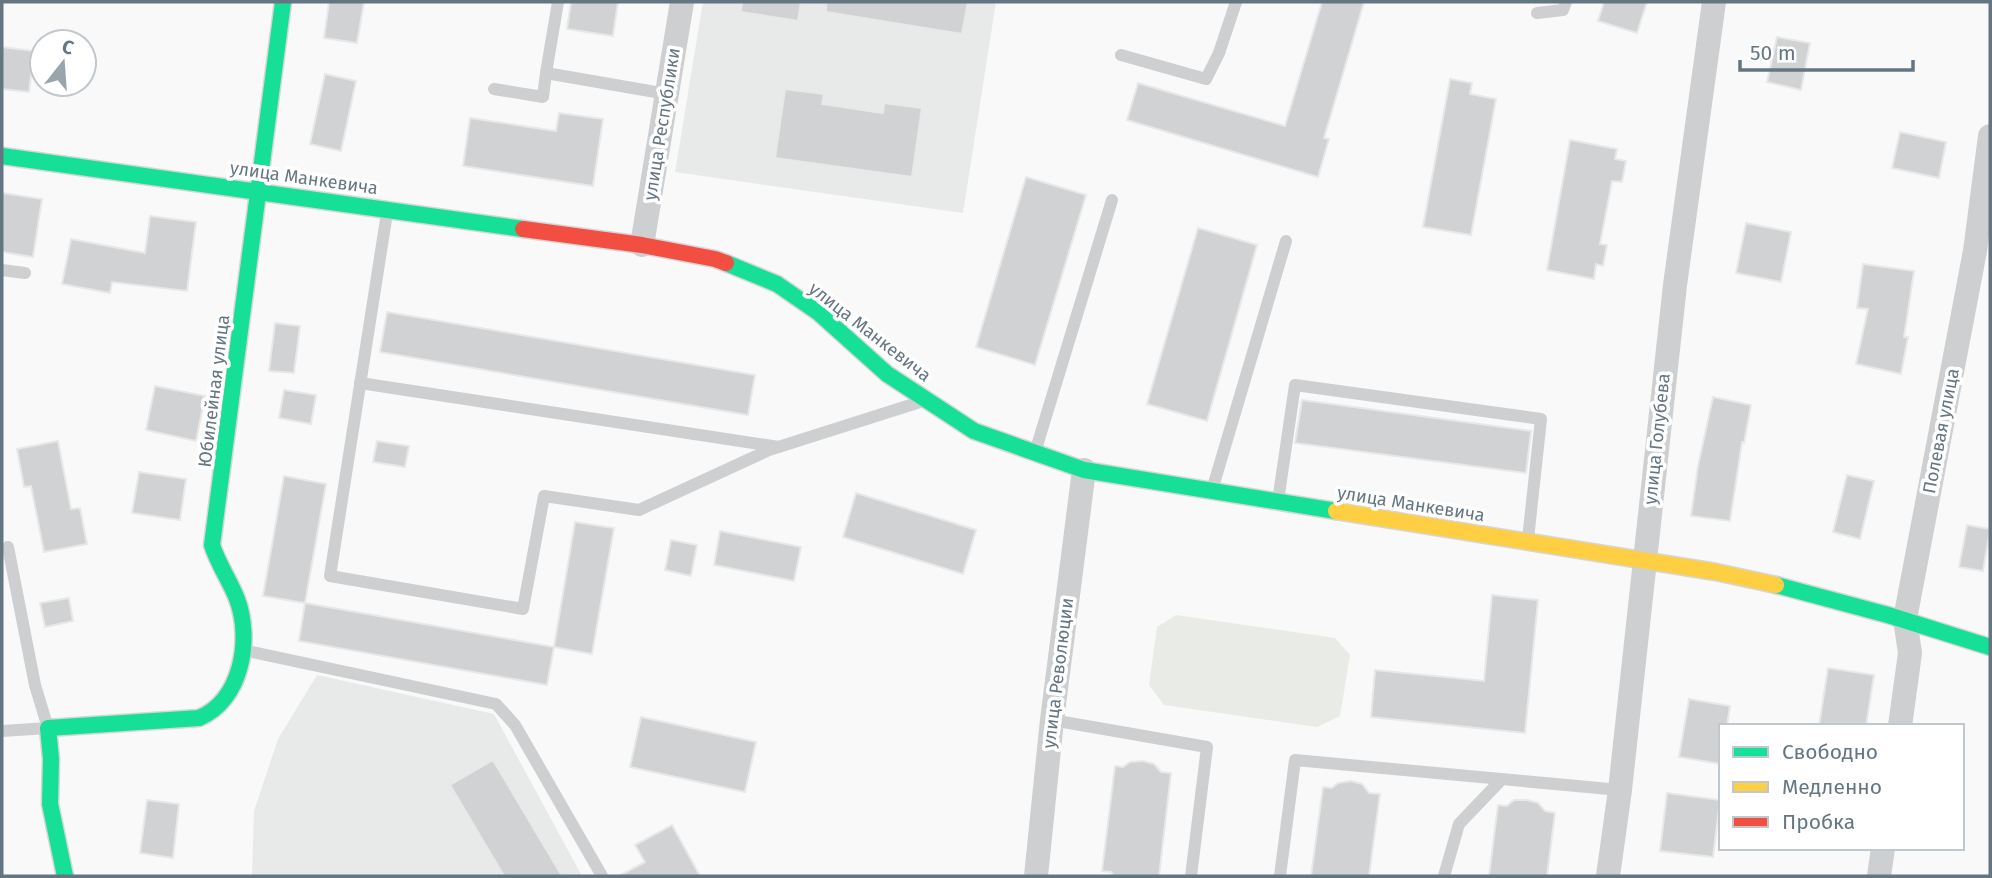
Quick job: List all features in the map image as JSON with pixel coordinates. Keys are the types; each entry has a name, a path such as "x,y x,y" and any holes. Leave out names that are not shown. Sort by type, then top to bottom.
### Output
{"street":[{"name":"Юбилейная улица","path":"48,728 202,718 227,697 236,682 242,650 240,611 212,545 283,2"},
{"name":"улица Республики","path":"642,245 682,2"},
{"name":"улица Голубева","path":"1608,876 1620,790 1675,285 1714,2"},
{"name":"Полевая улица","path":"1900,724 1910,653 1905,619 1982,253 1990,136"},
{"name":"улица Манкевича","path":"2,156 642,245 715,259 777,284 819,313 887,374 974,431 1084,470 1789,586 1905,619 1990,647"},
{"name":"улица Революции","path":"1036,876 1052,720 1084,470"},
{"path":"48,728 51,759 50,804 65,876"},
{"path":"1879,876 1883,850"}],"lane":[{"path":"494,89 543,97 558,2"},
{"path":"1121,55 1206,79 1219,53 1236,2"},
{"path":"1537,13 1563,10 1566,2"},
{"path":"547,73 667,94"},
{"path":"1035,453 1112,200"},
{"path":"387,209 330,576 523,609 544,496 639,510 780,447 926,400"},
{"path":"1211,491 1286,241"},
{"path":"2,270 25,273"},
{"path":"360,383 780,447"},
{"path":"1278,501 1294,385 1541,419 1527,542"},
{"path":"2,732 48,728 36,685 8,547"},
{"path":"242,650 496,704 515,725 602,876"},
{"path":"1052,720 1208,747 1191,876"},
{"path":"1280,876 1295,760 1620,790"},
{"path":"1444,876 1459,824 1502,779"}],"shaded area":[{"path":"703,2 996,2 963,213 675,172"},
{"path":"1176,615 1335,638 1350,655 1340,716 1317,727 1164,705 1149,685 1157,627"},
{"path":"317,675 494,714 582,876 252,876 254,811 278,739"}],"building":[{"path":"329,2 364,2 357,43 324,38"},
{"path":"571,2 618,2 613,36 567,29"},
{"path":"742,2 801,2 798,21 741,12"},
{"path":"826,2 968,2 962,34 826,12"},
{"path":"1322,2 1364,2 1324,138 1329,139 1318,177 1127,120 1138,83 1285,126"},
{"path":"1604,2 1647,2 1637,33 1598,21"},
{"path":"1777,37 1810,43 1801,90 1767,82"},
{"path":"2,47 28,50 28,92 2,89"},
{"path":"325,74 356,81 341,151 310,144"},
{"path":"1450,79 1472,83 1470,94 1496,99 1471,235 1423,227"},
{"path":"785,89 824,94 822,104 883,113 884,103 922,108 912,177 775,158"},
{"path":"559,113 603,119 593,186 463,166 470,118 556,131"},
{"path":"1900,132 1946,142 1939,178 1892,168"},
{"path":"1570,140 1617,149 1615,159 1626,161 1622,182 1612,181 1600,244 1607,245 1603,266 1596,264 1594,279 1547,270"},
{"path":"1026,177 1086,195 1035,365 976,347"},
{"path":"2,193 42,199 33,257 2,252"},
{"path":"150,216 196,222 187,291 112,282 110,293 62,284 71,239 145,253"},
{"path":"1746,223 1791,232 1781,282 1736,273"},
{"path":"1198,228 1257,245 1207,421 1147,404"},
{"path":"1863,264 1914,271 1904,337 1908,337 1901,374 1856,364 1868,309 1857,308"},
{"path":"387,312 755,375 748,415 380,352"},
{"path":"275,323 300,326 294,373 269,371"},
{"path":"155,386 205,396 196,441 146,430"},
{"path":"284,390 316,395 311,424 279,418"},
{"path":"1713,397 1751,405 1744,443 1742,442 1730,521 1691,516 1698,466"},
{"path":"1302,400 1531,431 1526,473 1295,443"},
{"path":"58,441 71,509 80,508 87,544 44,552 31,486 24,487 17,449"},
{"path":"377,441 409,446 405,467 373,462"},
{"path":"139,472 186,479 180,520 132,513"},
{"path":"1847,475 1874,481 1860,539 1833,532"},
{"path":"284,476 326,484 305,603 263,596"},
{"path":"856,493 976,530 963,574 843,537"},
{"path":"575,522 614,528 592,654 554,647"},
{"path":"1967,525 1990,529 1983,571 1959,567"},
{"path":"720,531 801,547 794,581 714,565"},
{"path":"671,540 697,545 691,576 665,570"},
{"path":"1492,595 1538,600 1525,733 1371,717 1375,670 1484,681"},
{"path":"69,598 73,621 45,627 40,603"},
{"path":"305,603 554,647 547,685 299,641"},
{"path":"1828,668 1874,675 1866,724 1819,724"},
{"path":"1689,699 1730,706 1727,724 1719,724 1719,764 1679,757"},
{"path":"641,717 756,742 745,792 630,767"},
{"path":"493,760 562,876 504,876 450,785"},
{"path":"1130,762 1154,764 1161,772 1171,773 1159,876 1114,876 1111,872 1102,871 1115,766 1123,767"},
{"path":"1351,781 1362,784 1369,793 1380,794 1369,876 1311,876 1323,787 1332,788 1338,783"},
{"path":"1667,793 1719,800 1713,857 1660,851"},
{"path":"147,800 179,804 173,858 140,853"},
{"path":"1514,800 1538,803 1545,811 1555,813 1547,876 1489,876 1498,805 1507,806"},
{"path":"672,825 700,876 619,876 645,862 635,845"}],"traffic: fast":[{"path":"65,876 50,804 51,759 48,728 199,718 214,709 225,697 240,667 243,649 241,615 237,599 212,545 283,2"},
{"path":"2,156 523,229"},
{"path":"726,263 777,284 819,313 887,374 974,431 1084,470 1336,511"},
{"path":"1776,585 1888,615 1990,647"}],"traffic: slow":[{"path":"1336,511 1716,572 1776,585"}],"traffic: jam":[{"path":"523,229 642,245 726,263"}]}
